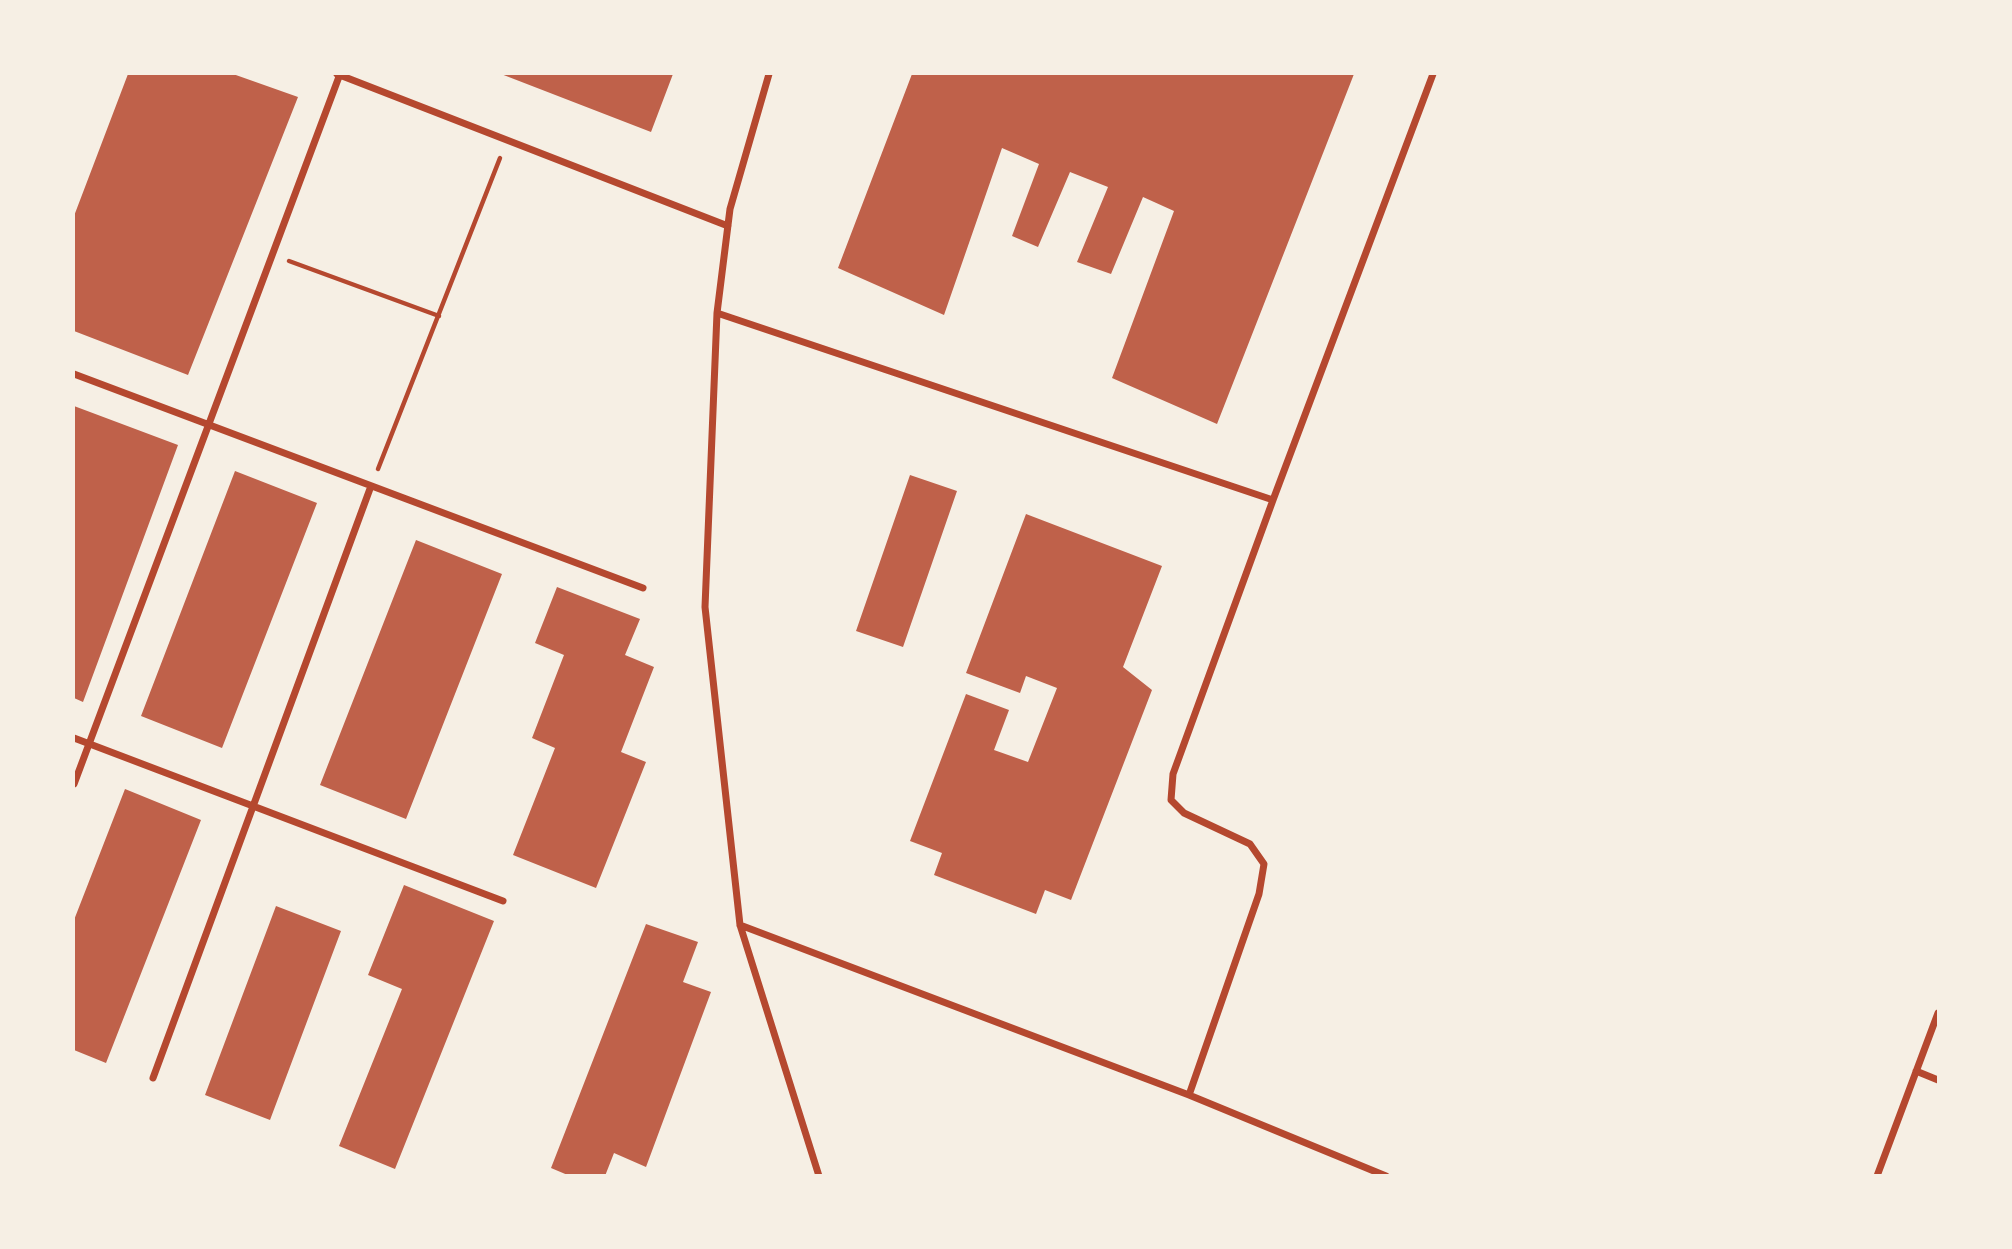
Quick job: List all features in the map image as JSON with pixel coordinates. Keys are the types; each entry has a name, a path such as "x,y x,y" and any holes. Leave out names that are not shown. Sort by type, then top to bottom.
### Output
{"street":[{"path":"74,784 338,74 728,226"},
{"path":"769,74 730,209 718,313 705,607 740,925 819,1175"},
{"path":"1189,1095 1259,894 1264,864 1250,844 1184,813 1171,800 1173,774 1433,74"},
{"path":"718,313 1273,500"},
{"path":"74,374 643,588"},
{"path":"153,1078 371,486"},
{"path":"74,738 502,901"},
{"path":"740,925 1189,1095 1386,1175"},
{"path":"1877,1175 1938,1013"},
{"path":"1916,1071 1938,1080"}],"path":[{"path":"371,486 507,140"},
{"path":"272,254 439,316"}],"building":[{"path":"128,74 233,74 298,97 188,375 74,331 74,216"},
{"path":"501,74 673,74 651,132"},
{"path":"912,74 1354,74 1217,424 1112,378 1174,211 1143,197 1111,274 1077,262 1108,187 1070,172 1038,247 1012,236 1039,164 1002,148 944,315 838,268"},
{"path":"74,406 178,445 83,702 74,698"},
{"path":"235,471 317,503 222,748 141,716"},
{"path":"910,475 957,491 903,647 856,631"},
{"path":"1026,514 1162,566 1123,667 1152,690 1071,900 1045,890 1036,914 934,875 942,853 910,841 966,694 1009,710 994,750 1028,762 1057,688 1026,676 1020,693 966,673"},
{"path":"416,540 502,574 406,819 320,785"},
{"path":"557,587 640,619 625,655 654,667 621,752 646,762 596,888 513,855 555,748 532,738 564,655 535,643"},
{"path":"125,789 201,820 106,1063 74,1050 74,920"},
{"path":"404,885 494,921 395,1169 339,1146 402,989 368,975"},
{"path":"276,906 341,931 270,1120 205,1095"},
{"path":"646,924 698,942 683,982 711,992 646,1167 614,1153 605,1176 570,1176 551,1168"}]}
